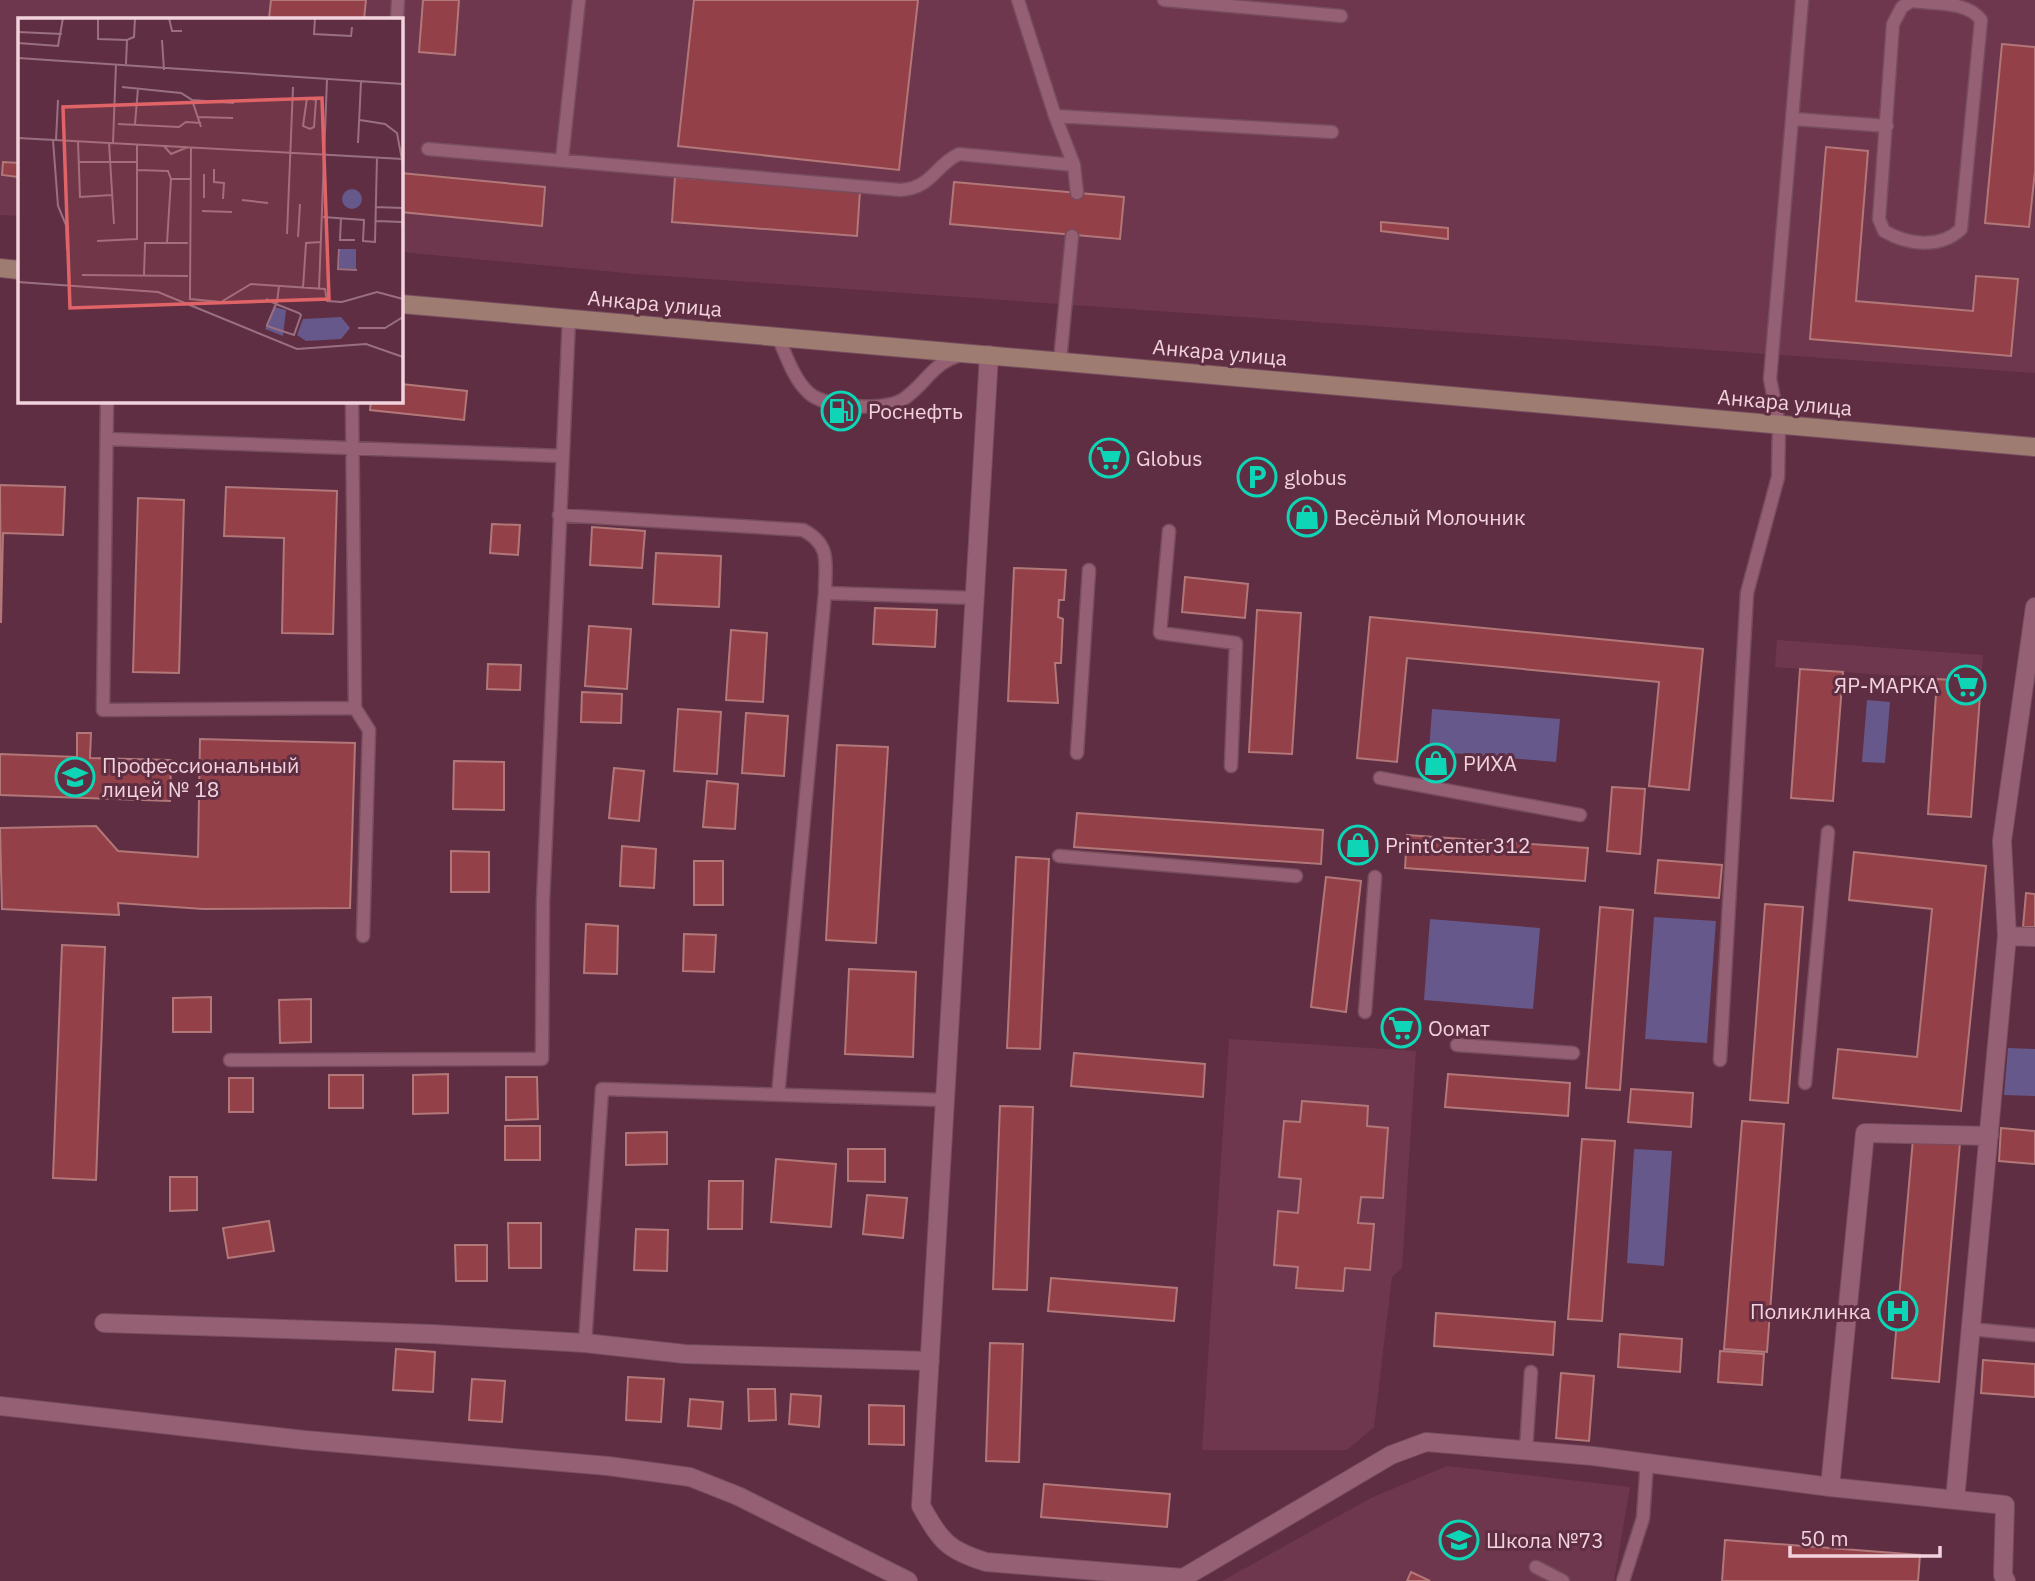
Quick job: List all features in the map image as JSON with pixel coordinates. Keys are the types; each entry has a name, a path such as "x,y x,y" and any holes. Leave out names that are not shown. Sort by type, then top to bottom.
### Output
{"main road":[{"path":"0,268 18,270"},
{"name":"Анкара улица","path":"402,303 2035,447"}],"street":[{"path":"989,355 921,1506 942,1542 959,1554 986,1562 1183,1578 1391,1455 1426,1442 1647,1462 1830,1487 2005,1504 2003,1575 2006,1581"},
{"path":"1955,1500 2007,936 2002,841 2035,607"},
{"path":"2007,936 2035,937"},
{"path":"1830,1487 1865,1133 1989,1136"},
{"path":"104,1323 431,1334 585,1343 685,1354 930,1362"},
{"path":"0,1406 304,1440 607,1466 690,1477 738,1496 908,1581"}],"lane":[{"path":"397,18 398,0"},
{"path":"562,159 579,0"},
{"path":"1018,0 1055,116 1074,165 1077,193"},
{"path":"1164,0 1341,16"},
{"path":"1720,1060 1748,593 1778,477 1779,424 1770,379 1802,0"},
{"path":"1911,1 1965,8 1976,12 1981,20 1961,229 1950,239 1928,243 1898,239 1884,231 1880,219 1887,126 1895,16 1911,1"},
{"path":"1055,116 1332,132"},
{"path":"1794,119 1887,126"},
{"path":"428,149 901,190 925,184 959,154 1074,165"},
{"path":"1060,361 1072,236"},
{"path":"230,1060 542,1059 543,901 569,318"},
{"path":"778,337 799,381 810,395 842,404 887,406 904,399 937,365 967,353"},
{"path":"107,402 103,710 355,708"},
{"path":"352,402 355,708 369,730 363,936"},
{"path":"107,439 562,456"},
{"path":"559,515 803,530 816,537 825,549 825,593 778,1095"},
{"path":"1169,531 1160,633 1237,643 1231,766"},
{"path":"1077,753 1089,570"},
{"path":"825,593 975,598"},
{"path":"1380,778 1580,815"},
{"path":"1805,1083 1828,832"},
{"path":"1059,856 1296,876"},
{"path":"1365,1012 1375,877"},
{"path":"1457,1045 1573,1053"},
{"path":"585,1343 602,1089 945,1100"},
{"path":"1970,1329 2035,1335"},
{"path":"1527,1450 1531,1372"},
{"path":"1623,1581 1643,1518 1647,1462"},
{"path":"1536,1567 1563,1581"}],"shaded area":[{"path":"0,0 2035,0 2035,373 636,274 402,252 402,18 18,18 18,216 0,215"},
{"path":"1777,640 1983,655 1981,682 1775,667"},
{"path":"1867,700 1890,702 1885,763 1862,762"},
{"path":"1432,709 1560,719 1556,762 1429,751"},
{"path":"1654,917 1716,921 1707,1043 1645,1039"},
{"path":"1430,919 1540,928 1533,1009 1424,1000"},
{"path":"1229,1039 1416,1051 1402,1268 1392,1277 1374,1427 1347,1450 1202,1450"},
{"path":"2008,1048 2035,1049 2035,1096 2004,1095"},
{"path":"1634,1149 1672,1151 1664,1266 1627,1263"},
{"name":"Школа №73","path":"1447,1466 1630,1487 1614,1581 1222,1581 1371,1498"}],"building":[{"path":"271,0 366,0 364,18 269,18"},
{"path":"423,0 459,0 455,55 419,52"},
{"path":"694,0 918,0 899,170 678,146"},
{"path":"2002,44 2035,47 2035,171 2029,227 1985,223"},
{"path":"1826,147 1868,151 1856,301 1973,311 1976,276 2018,279 2011,356 1810,339"},
{"path":"3,162 18,163 18,177 2,175"},
{"path":"402,173 545,187 542,226 402,212"},
{"path":"675,177 860,191 857,236 672,222"},
{"path":"954,182 1124,197 1120,239 950,224"},
{"path":"1381,222 1448,228 1448,239 1381,231"},
{"path":"402,384 467,391 464,420 370,410 371,402 402,402"},
{"path":"0,485 65,487 63,535 3,533 1,623"},
{"path":"226,487 337,491 333,634 282,633 284,538 224,536"},
{"path":"138,498 184,500 179,673 133,672"},
{"path":"492,524 520,525 518,555 490,553"},
{"path":"592,527 645,531 642,568 590,565"},
{"path":"656,553 721,556 719,607 653,604"},
{"path":"1014,568 1066,570 1064,600 1059,600 1058,617 1063,619 1061,663 1055,663 1058,703 1008,701"},
{"path":"1185,577 1248,584 1245,618 1182,612"},
{"path":"875,608 937,610 935,647 873,644"},
{"path":"1257,610 1301,613 1292,754 1249,752"},
{"path":"1370,617 1703,649 1689,790 1649,786 1659,682 1407,658 1397,762 1357,758"},
{"path":"589,626 631,629 627,689 585,686"},
{"path":"731,630 767,633 763,702 726,700"},
{"path":"488,664 521,665 520,690 487,689"},
{"path":"1800,669 1843,672 1833,801 1791,798"},
{"path":"1937,679 1981,682 1971,817 1928,814"},
{"path":"582,692 622,694 621,723 581,722"},
{"path":"678,709 721,712 717,774 674,771"},
{"path":"746,713 788,716 784,776 742,773"},
{"path":"77,733 91,733 90,758 171,760 170,801 0,795 0,754 77,757"},
{"path":"200,739 355,743 350,908 203,909 118,903 119,915 2,909 0,828 96,826 118,851 198,857"},
{"path":"837,745 888,747 876,943 826,940"},
{"path":"454,761 504,762 504,810 453,809"},
{"path":"614,768 644,771 639,821 609,818"},
{"path":"707,781 738,784 735,829 703,827"},
{"path":"1612,787 1645,789 1640,854 1607,851"},
{"path":"1077,813 1323,830 1321,864 1074,847"},
{"name":"PrintCenter312","path":"1353,835 1364,836 1363,856 1351,855"},
{"path":"1407,835 1588,848 1585,881 1405,868"},
{"path":"622,846 656,849 654,888 620,886"},
{"path":"451,851 489,852 489,892 451,892"},
{"path":"1854,852 1986,866 1961,1111 1833,1098 1838,1049 1917,1057 1932,909 1849,900"},
{"path":"1016,857 1049,859 1040,1049 1007,1048"},
{"path":"1658,860 1722,865 1719,898 1655,893"},
{"path":"694,861 723,861 723,905 694,905"},
{"path":"1326,877 1361,881 1346,1012 1311,1007"},
{"path":"2026,893 2035,894 2035,927 2023,927"},
{"path":"1765,904 1803,907 1788,1103 1750,1100"},
{"path":"1600,907 1633,910 1620,1090 1586,1088"},
{"path":"586,924 618,926 617,974 584,973"},
{"path":"684,934 716,935 714,972 683,971"},
{"path":"62,945 105,947 96,1180 53,1178"},
{"path":"849,969 916,972 913,1057 845,1054"},
{"path":"211,997 211,1032 173,1032 173,998"},
{"path":"311,999 311,1042 280,1043 279,1000"},
{"path":"1074,1053 1205,1064 1203,1097 1071,1086"},
{"path":"448,1074 448,1113 413,1114 413,1075"},
{"path":"1448,1074 1570,1083 1568,1116 1445,1107"},
{"path":"329,1075 363,1075 363,1108 329,1108"},
{"path":"506,1077 537,1077 538,1119 506,1120"},
{"path":"229,1078 253,1078 253,1112 229,1112"},
{"path":"1631,1089 1693,1093 1691,1127 1628,1122"},
{"path":"1302,1101 1368,1106 1367,1126 1388,1128 1383,1198 1361,1197 1358,1223 1374,1224 1370,1270 1345,1268 1343,1291 1296,1288 1298,1267 1274,1265 1278,1211 1298,1213 1301,1179 1279,1177 1284,1121 1300,1122"},
{"path":"1000,1106 1033,1107 1027,1290 993,1289"},
{"path":"1742,1121 1784,1124 1767,1352 1724,1349"},
{"path":"505,1126 540,1126 540,1160 505,1160"},
{"path":"2001,1128 2035,1131 2035,1164 1999,1161"},
{"path":"667,1132 667,1164 626,1165 626,1133"},
{"path":"1582,1139 1615,1141 1602,1321 1568,1319"},
{"path":"1913,1139 1960,1143 1939,1382 1892,1378"},
{"path":"848,1149 885,1149 885,1182 848,1181"},
{"path":"776,1159 836,1164 831,1227 771,1222"},
{"path":"170,1177 197,1177 197,1210 170,1211"},
{"path":"709,1181 743,1181 742,1229 708,1229"},
{"path":"867,1195 907,1198 903,1238 863,1234"},
{"path":"269,1221 274,1251 228,1258 223,1228"},
{"path":"508,1223 541,1223 541,1268 509,1268"},
{"path":"636,1229 668,1230 667,1271 634,1270"},
{"path":"455,1245 487,1245 487,1281 456,1281"},
{"path":"1051,1278 1177,1288 1174,1321 1048,1311"},
{"path":"1436,1313 1555,1322 1553,1355 1434,1346"},
{"path":"1620,1334 1682,1339 1680,1372 1618,1367"},
{"path":"990,1343 1023,1344 1019,1462 986,1461"},
{"path":"396,1349 435,1352 433,1392 393,1390"},
{"path":"1720,1351 1764,1354 1762,1385 1718,1382"},
{"path":"1983,1360 2035,1364 2035,1397 1981,1393"},
{"path":"1561,1373 1594,1376 1589,1441 1556,1438"},
{"path":"628,1377 664,1379 661,1422 626,1420"},
{"path":"472,1379 505,1381 502,1422 469,1420"},
{"path":"748,1389 775,1389 776,1420 749,1421"},
{"path":"791,1394 821,1396 819,1427 789,1424"},
{"path":"690,1399 723,1402 721,1429 688,1426"},
{"path":"869,1405 904,1406 904,1445 869,1444"},
{"path":"1044,1484 1170,1494 1167,1527 1041,1517"},
{"path":"1725,1540 1920,1555 1918,1581 1722,1581"},
{"path":"1411,1572 1430,1581 1407,1581"},
{"path":"1411,1572 1430,1581 1407,1581"}],"place":[{"name":"Роснефть","path":"841,411"},
{"name":"Globus","path":"1109,458"},
{"name":"globus","path":"1257,477"},
{"name":"Весёлый Молочник","path":"1307,517"},
{"name":"ЯР-МАРКА","path":"1966,685"},
{"name":"РИХА","path":"1436,763"},
{"name":"Профессиональный лицей № 18","path":"75,777"},
{"name":"PrintCenter312","path":"1358,845"},
{"name":"Оомат","path":"1401,1028"},
{"name":"Поликлинка","path":"1898,1311"},
{"name":"Школа №73","path":"1459,1540"}]}
